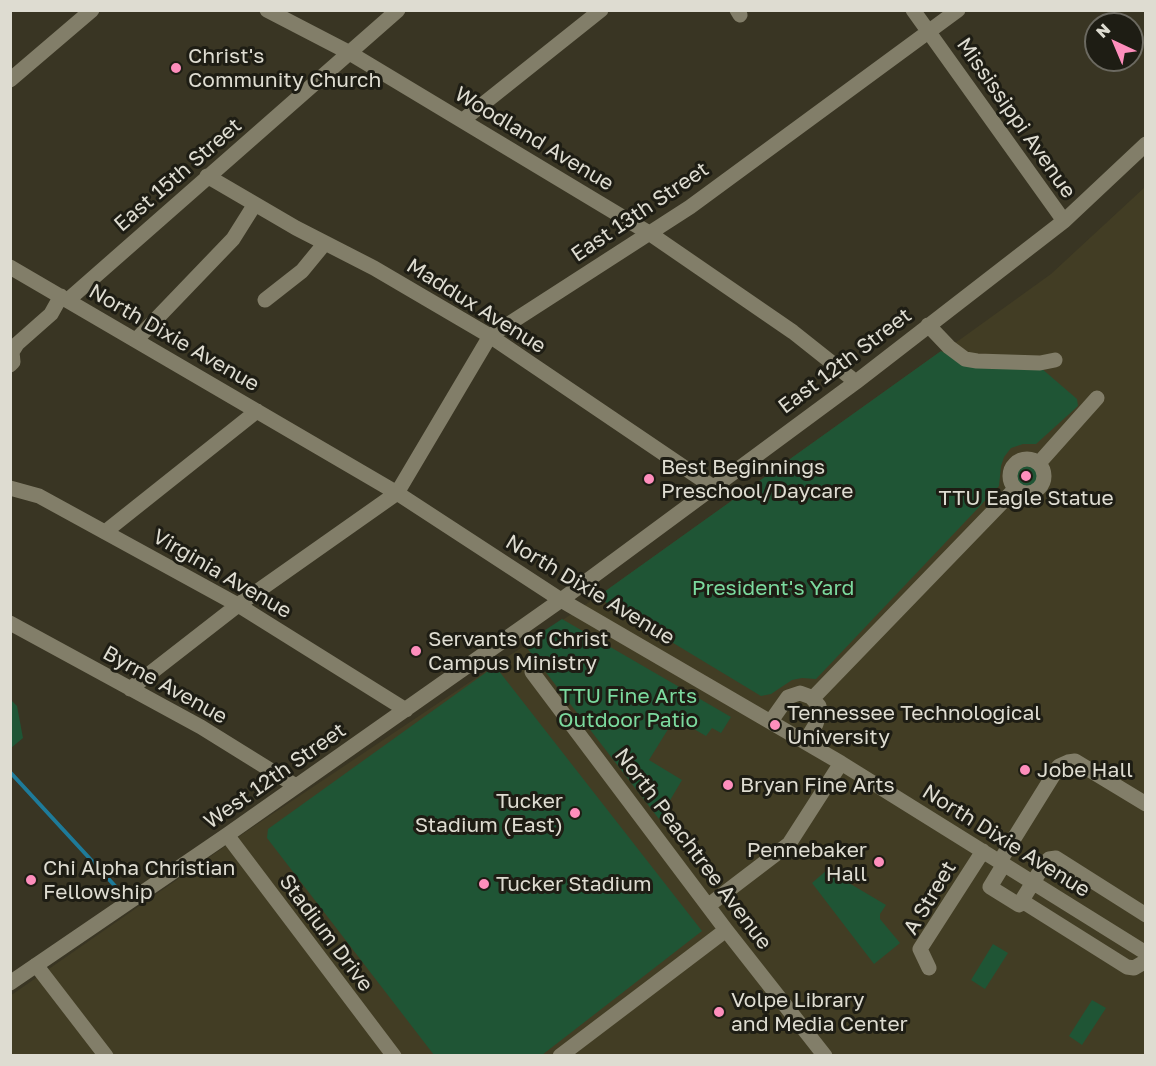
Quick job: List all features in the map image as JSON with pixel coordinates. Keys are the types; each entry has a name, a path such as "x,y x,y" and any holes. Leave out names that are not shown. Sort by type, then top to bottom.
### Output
{"street":[{"path":"10,80 92,10"},
{"name":"Woodland Avenue","path":"267,10 348,52 649,233 794,332 856,382"},
{"name":"East 15th Street","path":"10,366 13,362 12,352 17,344 51,314 64,298 398,10"},
{"path":"463,120 601,10"},
{"name":"Mississippi Avenue","path":"913,10 1064,221"},
{"name":"East 13th Street","path":"397,493 490,336 700,200 958,10"},
{"name":"East 12th Street","path":"561,600 856,382 1064,221 1146,144"},
{"name":"Maddux Avenue","path":"207,176 374,268 490,336 713,487"},
{"path":"136,340 234,238 255,204"},
{"path":"265,300 302,271 325,243"},
{"name":"North Dixie Avenue","path":"10,267 397,493 561,600 841,763 1144,951"},
{"path":"928,325 949,347 965,358 977,361 1040,363 1056,360"},
{"path":"1039,463 1097,399"},
{"path":"105,532 257,411"},
{"path":"1025,458 1039,463 1044,477 1040,488 1029,493 1015,489 1009,478 1011,467 1025,458"},
{"name":"Virginia Avenue","path":"10,488 39,496 238,605 406,710"},
{"path":"813,698 1015,489"},
{"path":"130,689 238,605 397,493"},
{"name":"West 12th Street","path":"10,983 227,836 561,600"},
{"name":"Byrne Avenue","path":"10,623 201,727 296,786"},
{"name":"North Peachtree Avenue","path":"532,672 726,930 825,1056"},
{"path":"771,722 784,701 794,694 806,694 813,698 819,706 819,718 805,742"},
{"path":"1146,804 1075,761 1059,766 1002,862 990,887 1019,906 1045,863 1049,859 1056,858 1146,915"},
{"path":"709,905 789,844 841,763"},
{"name":"Stadium Drive","path":"227,836 394,1056"},
{"name":"A Street","path":"929,968 920,949 983,851"},
{"path":"1022,901 1127,967 1135,967 1144,951"},
{"path":"560,1056 726,930"},
{"path":"36,965 106,1056"}],"shaded area":[{"name":"Tennessee Technological University","path":"1145,187 1145,1055 11,1055 10,996 247,831 597,597 958,341 1051,274"}],"green space":[{"name":"President's Yard","path":"941,351 967,366 993,369 1041,368 1077,399 1078,406 1036,444 1023,444 1011,448 1001,466 999,486 816,679 792,680 771,694 761,696 597,597"},
{"path":"1022,465 1030,465 1037,472 1037,480 1030,487 1022,487 1015,480 1015,472"},
{"name":"TTU Fine Arts Outdoor Patio","path":"562,619 731,717 721,733 712,728 706,736 675,718 649,760 682,780 659,819 524,644"},
{"name":"Tucker Stadium","path":"495,666 702,931 542,1055 434,1055 267,838 268,829"},
{"path":"11,700 17,706 23,738 11,748"},
{"path":"827,870 886,905 880,914 880,919 900,943 874,964 812,883"},
{"path":"993,944 1008,953 985,989 971,980"},
{"path":"1092,1000 1106,1008 1082,1045 1069,1036"}],"waterway":[{"path":"10,772 116,887"}],"place":[{"name":"Christ's Community Church","path":"176,68"},
{"name":"TTU Eagle Statue","path":"1026,476"},
{"name":"Best Beginnings Preschool/Daycare","path":"649,479"},
{"name":"Servants of Christ Campus Ministry","path":"416,651"},
{"name":"Tennessee Technological University","path":"775,725"},
{"name":"Jobe Hall","path":"1025,770"},
{"name":"Bryan Fine Arts","path":"728,785"},
{"name":"Tucker Stadium (East)","path":"575,813"},
{"name":"Pennebaker Hall","path":"879,862"},
{"name":"Chi Alpha Christian Fellowship","path":"31,880"},
{"name":"Tucker Stadium","path":"484,884"},
{"name":"Volpe Library and Media Center","path":"719,1012"}]}
